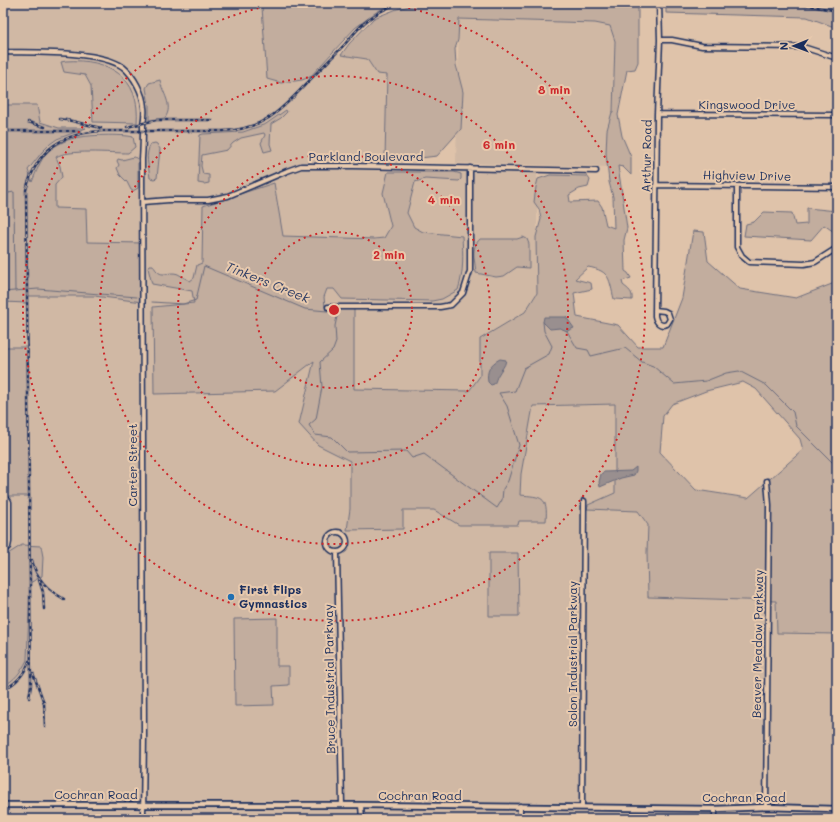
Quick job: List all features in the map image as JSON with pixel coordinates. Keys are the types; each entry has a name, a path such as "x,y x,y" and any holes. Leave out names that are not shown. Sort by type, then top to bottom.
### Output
{"street":[{"name":"Arthur Road","path":"655,310 656,185 660,40 659,3"},
{"path":"660,40 672,40 702,46 803,48 815,50 837,58"},
{"name":"Carter Street","path":"3,52 38,52 79,55 95,57 112,62 123,68 132,77 140,90 144,107 144,735 142,819"},
{"name":"Kingswood Drive","path":"658,114 837,115"},
{"name":"Parkland Boulevard","path":"143,202 200,200 221,197 233,194 301,166 596,171"},
{"path":"328,307 451,305 463,293 470,271 470,168"},
{"name":"Highview Drive","path":"656,185 837,187"},
{"path":"736,186 737,247 742,256 749,262 804,264 815,262 837,248"},
{"name":"Beaver Meadow Parkway","path":"766,807 769,505 767,481"},
{"path":"3,500 8,500 9,502 8,547 3,551"},
{"name":"Solon Industrial Parkway","path":"582,807 584,501"},
{"name":"Bruce Industrial Parkway","path":"336,532 345,536 347,542 343,550 338,552 331,550 328,544 328,538 330,535 336,532"},
{"name":"Bruce Industrial Parkway","path":"338,552 342,805"},
{"name":"Cochran Road","path":"3,805 361,805 715,809 766,807 837,808"},
{"path":"361,805 362,819"},
{"path":"520,806 520,819"},
{"path":"715,809 715,819"}],"shaded area":[{"path":"3,3 189,3 253,5 262,7 268,79 281,83 310,77 336,50 341,55 367,59 377,74 387,75 386,166 537,169 537,293 525,312 480,339 480,376 469,391 353,389 354,307 318,445 350,461 350,509 434,510 459,525 520,495 521,474 533,406 615,404 615,493 588,505 587,509 638,511 648,525 648,597 776,601 777,633 837,634 837,819 3,819"},
{"path":"104,3 392,3 375,13 355,28 310,77 302,80 281,83 267,79 262,7 253,5 146,4 134,7 125,7"},
{"path":"837,3 837,28 807,17 666,13 666,4 638,4 638,62 635,69 627,70 618,115 622,136 631,157 631,175 623,167 618,166 627,228 624,240 625,271 631,278 622,281 623,285 631,293 632,300 614,299 608,277 601,271 588,267 575,279 591,283 592,289 574,293 577,317 618,325 638,347 663,347 682,298 693,231 704,232 708,261 740,289 796,298 837,282 837,634 777,633 776,601 648,597 648,525 638,511 587,509 588,505 615,493 615,404 533,406 521,474 520,495 534,496 542,499 546,507 546,521 519,521 518,525 459,525 434,510 403,510 403,529 347,530 350,509 350,461 318,445 299,424 314,361 275,391 154,394 153,307 194,303 192,291 152,284 148,268 150,265 153,265 159,273 162,274 178,274 190,281 194,278 197,265 202,263 203,206 274,183 283,236 384,238 391,226 383,193 388,172 454,172 461,174 461,179 459,181 425,179 415,182 407,213 414,227 423,232 462,236 462,270 458,290 442,299 432,301 342,299 334,289 327,289 324,297 325,307 354,307 354,389 469,391 480,376 480,339 525,312 537,293 536,237 541,219 539,209 534,202 538,179 550,175 587,176 590,180 588,187 579,189 569,195 570,202 598,201 602,207 606,225 614,228 613,197 609,182 606,153 607,130 613,112 615,41 610,26 595,23 459,19 458,40 455,49 456,65 463,92 461,129 437,156 394,160 385,158 387,75 377,74 367,59 341,55 349,44 374,18 397,9 419,4","holes":["743,382 756,389 800,439 803,450 748,498 696,490 660,452 663,416 672,404 706,391"]},
{"path":"459,19 615,23 612,167 456,163"},
{"path":"61,62 95,63 108,67 119,74 127,82 134,93 137,107 137,123 93,122 91,86 85,75 64,72"},
{"path":"160,80 167,99 167,113 165,118 149,120 149,105 146,88 149,83"},
{"path":"3,105 37,105 40,122 59,128 86,128 57,139 42,152 28,170 32,182 40,163 47,152 64,142 80,137 121,135 133,137 135,147 128,153 80,152 56,157 60,166 62,177 55,185 55,208 86,209 87,242 143,243 143,302 94,296 27,296 27,303 3,302"},
{"path":"286,110 287,112 281,118 271,124 270,144 272,150 264,152 261,143 265,135 264,133 241,138 233,143 227,150 202,155 201,166 203,174 209,175 209,183 198,183 200,135 243,132 266,124"},
{"path":"155,143 160,149 157,178 154,179 150,178 147,156 151,144"},
{"path":"134,157 138,159 138,188 133,191 120,175 117,168 119,165 117,161 118,159 122,160"},
{"path":"807,208 837,211 837,234 824,225 811,240 744,236 746,224 754,222 764,212 792,213 795,225 807,224"},
{"path":"523,237 527,239 529,244 529,268 517,267 504,276 496,277 476,273 474,250 480,239 517,239"},
{"path":"544,317 566,317 574,328 567,331 560,328 550,329 543,322"},
{"path":"3,347 27,347 29,496 3,496"},
{"path":"500,359 506,360 494,384 491,385 488,382 488,371 494,363"},
{"path":"636,467 634,475 621,478 600,487 599,482 601,474 604,472 631,471"},
{"path":"22,545 41,546 43,557 42,576 30,583 27,660 17,675 3,686 3,557"},
{"path":"489,553 518,553 519,616 489,616"},
{"path":"277,618 277,666 289,666 289,685 273,686 274,705 235,706 234,619"}],"waterway":[{"name":"Tinkers Creek","path":"3,194 14,192 15,291"},
{"name":"Tinkers Creek","path":"152,302 183,304 196,300 204,266 305,309 338,312 335,326 336,342 333,350 320,362 322,387 316,419 309,425 315,435 332,437 347,452 406,451 412,458 424,454 497,508 502,500 503,489 508,481 519,445 507,406 499,393 515,391 524,368 549,354 552,346 544,331 543,322"},
{"name":"Tinkers Creek","path":"3,292 38,289 137,297"},
{"name":"Tinkers Creek","path":"567,331 577,348 588,350 591,356 625,348 642,362 653,366 674,384 706,381 726,373 739,371 766,385 793,412 796,426 837,467"}],"railway":[{"path":"99,131 223,131 238,129 261,122 289,101 365,22 379,12 400,3"},
{"path":"784,3 812,6 837,11"},
{"path":"60,119 101,128"},
{"path":"127,127 156,120 212,120"},
{"path":"28,122 45,127"},
{"path":"3,131 79,131"},
{"path":"29,698 31,685 26,190 37,164 44,154 53,146 75,135 103,131"},
{"path":"32,560 36,573 48,588 64,599"},
{"path":"39,580 43,592 44,609"},
{"path":"3,690 12,685 19,678 29,661"},
{"path":"33,673 44,703 45,727"}],"place":[{"name":"First Flips Gymnastics","path":"231,597"}]}
